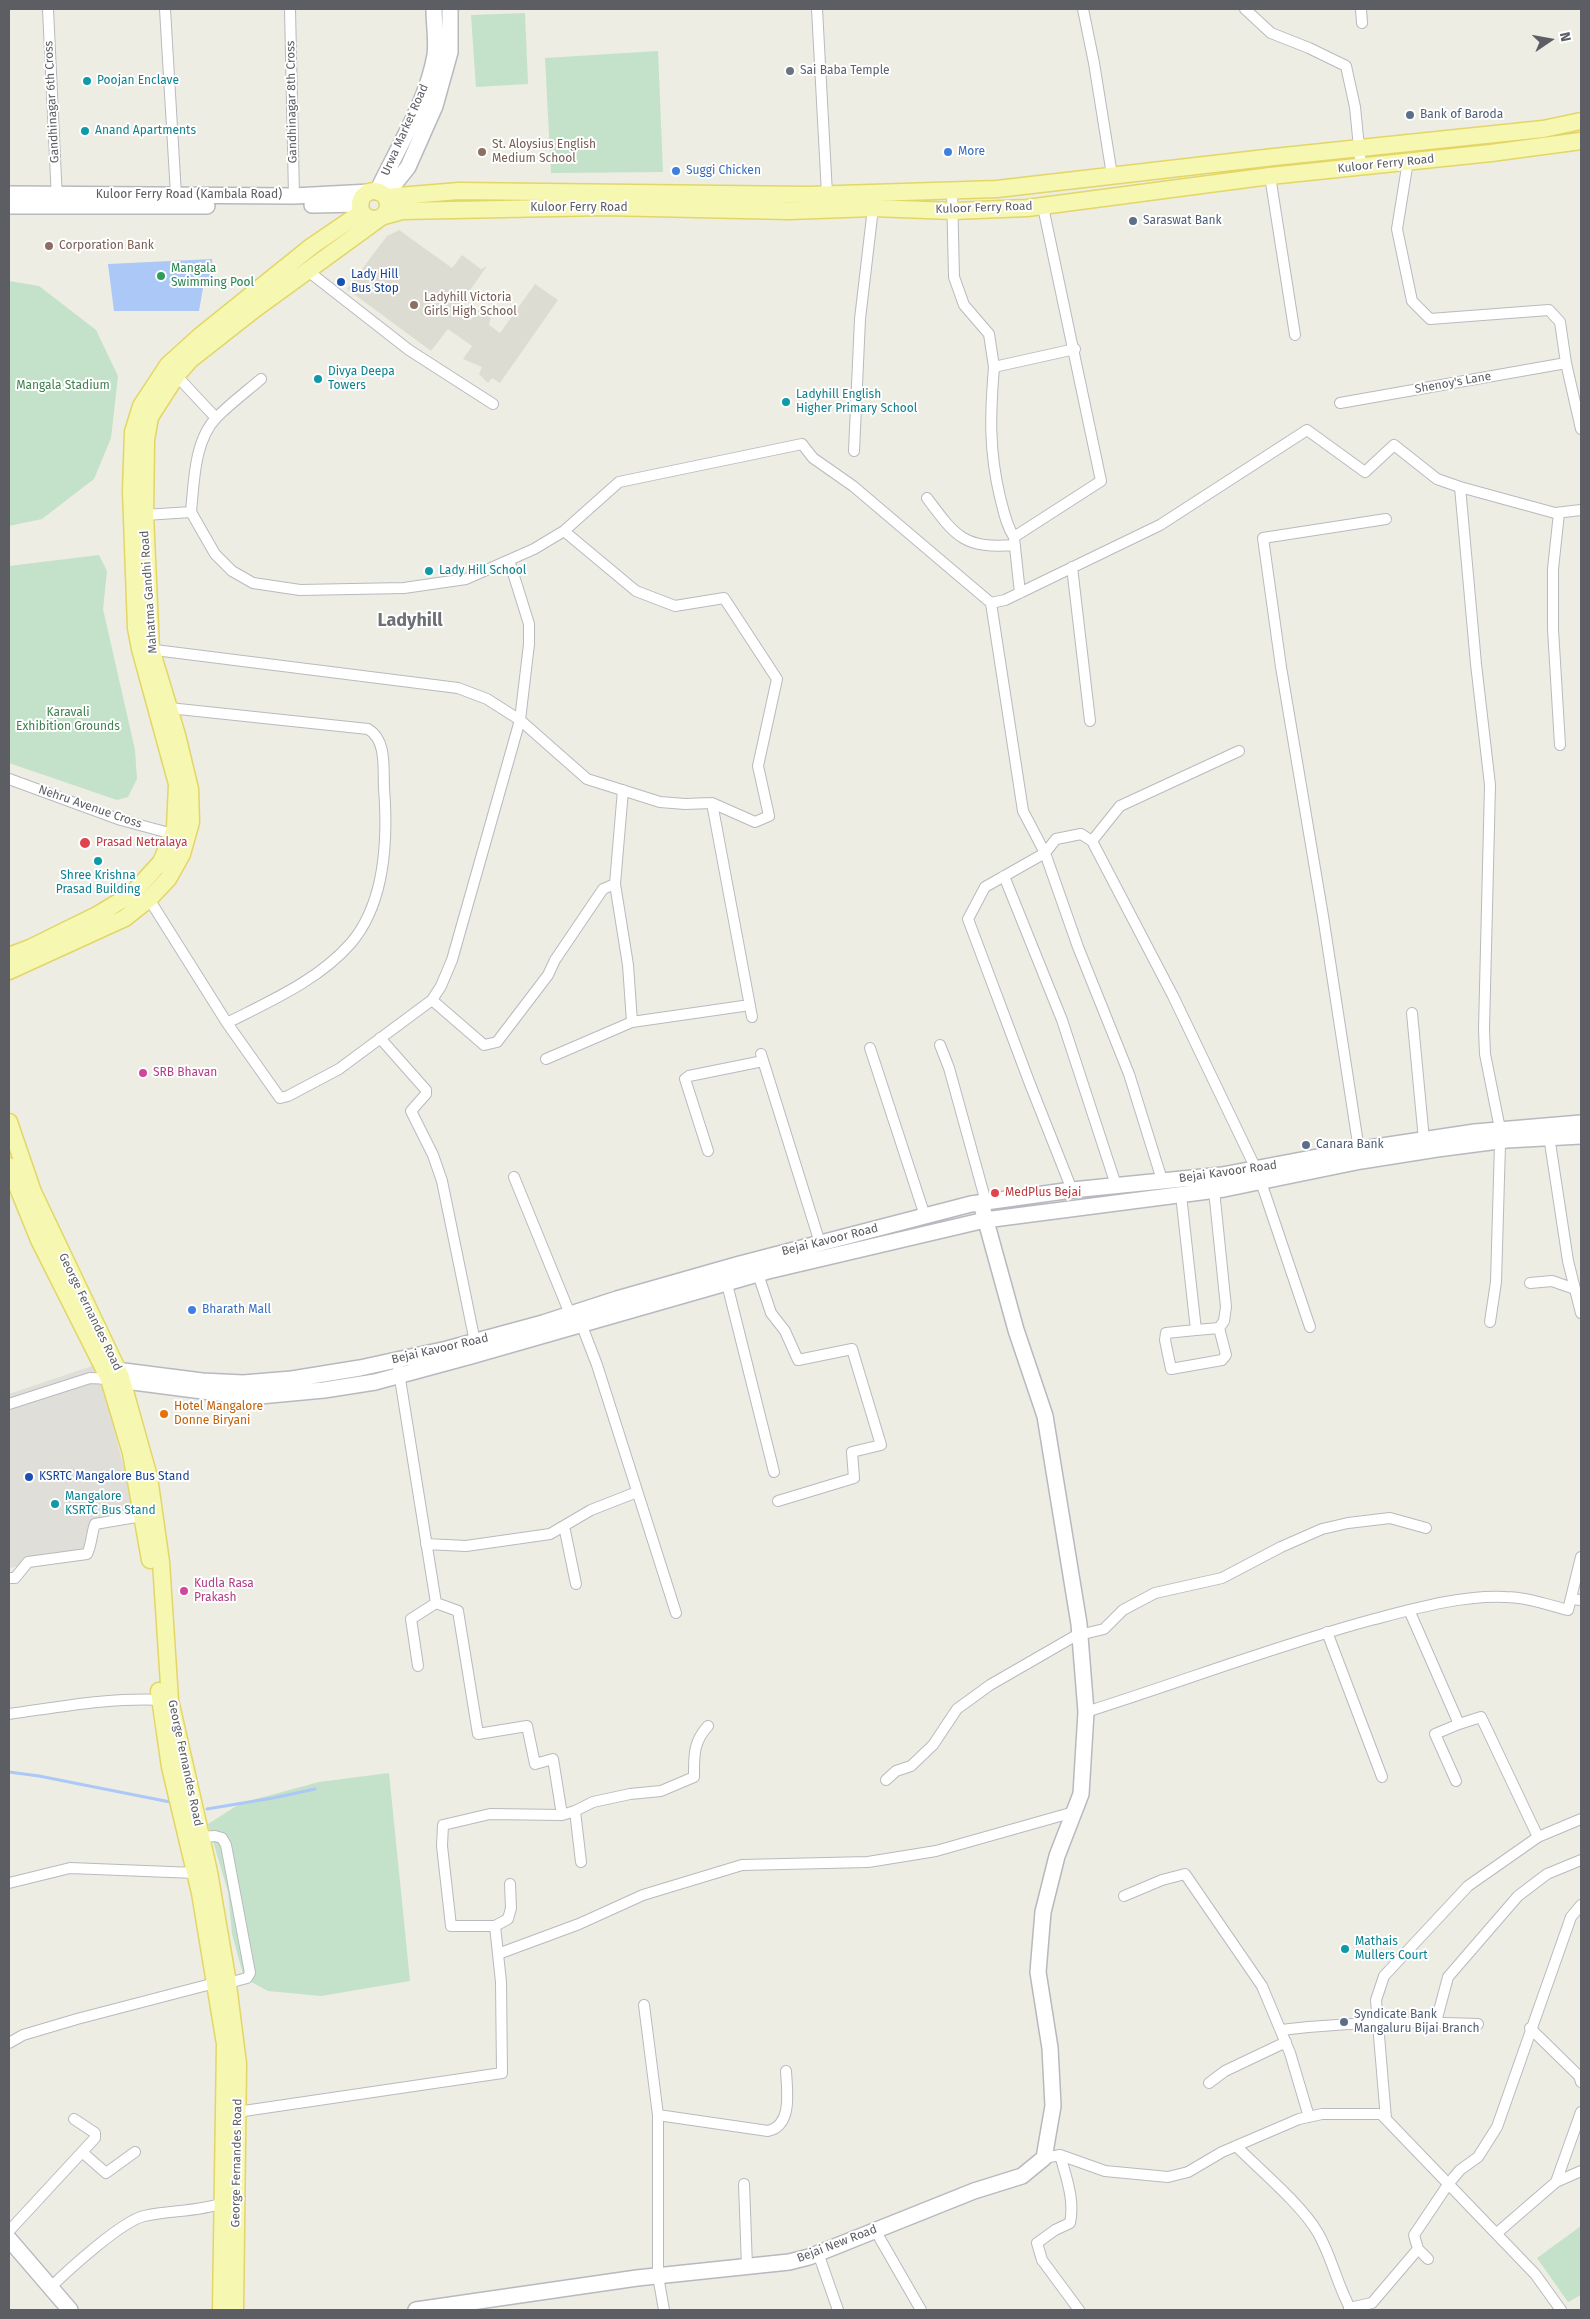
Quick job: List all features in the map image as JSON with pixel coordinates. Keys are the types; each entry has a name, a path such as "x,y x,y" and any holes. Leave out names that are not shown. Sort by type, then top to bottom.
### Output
{"main road":[{"name":"Urwa Market Road","path":"373,199 402,141 427,84 435,55 434,9"},
{"path":"382,217 372,219 373,199 408,167 435,106 450,52 450,9"},
{"name":"Kuloor Ferry Road","path":"373,199 459,191 723,195 952,192 997,189 1543,129 1581,121"},
{"name":"Kuloor Ferry Road","path":"382,217 402,211 586,207 790,211 873,208 953,211 1043,206 1270,176 1491,153 1581,140"},
{"name":"Kuloor Ferry Road (Kambala Road)","path":"9,194 57,200 373,199"},
{"name":"Kuloor Ferry Road (Kambala Road)","path":"9,206 57,200 176,195 373,199"},
{"name":"Mahatma Gandhi Road","path":"9,971 125,918 149,899 168,879 182,854 190,822 190,789 169,708 136,628 131,491 133,432 141,406 200,336 373,199"},
{"name":"Mahatma Gandhi Road","path":"9,956 30,948 89,919 132,894 161,862 175,828 177,784 146,649 145,515 146,440 150,417 172,370 190,360 255,309 382,217"},
{"name":"George Fernandes Road","path":"9,1122 33,1192 149,1477 161,1562 164,1700 170,1767 222,1983 238,2064 235,2310"},
{"name":"Bejai Kavoor Road","path":"398,1368 475,1342 682,1280 924,1216 983,1203 1072,1190 1162,1180 1260,1179 1503,1134 1581,1123"},
{"name":"Bejai Kavoor Road","path":"108,1375 243,1383 398,1368 582,1326 758,1274 985,1220 1214,1190 1260,1179 1360,1150 1424,1140 1503,1134 1581,1136"},
{"name":"George Fernandes Road","path":"9,1166 39,1240 108,1375 130,1453 142,1516 152,1571 160,1678 164,1700 201,1837 222,1983 225,2044 221,2310"},
{"path":"983,1203 985,1220 1016,1330 1045,1416 1080,1636 1086,1712 1081,1794 1057,1856 1043,1912 1038,1972 1050,2048 1053,2106 1044,2158"},
{"name":"Bejai New Road","path":"416,2310 658,2276 789,2262 974,2191 1022,2176 1044,2158"},
{"path":"9,2239 70,2310"}],"street":[{"name":"Gandhinagar 6th Cross","path":"48,9 57,200"},
{"path":"165,9 176,195"},
{"name":"Gandhinagar 8th Cross","path":"290,9 294,196"},
{"path":"817,9 827,194"},
{"path":"1083,9 1094,63 1112,175"},
{"path":"1245,9 1271,33 1346,66 1355,107 1361,167"},
{"path":"1361,9 1362,23"},
{"path":"1408,161 1397,229 1412,301 1430,319 1549,310 1560,322 1566,363 1581,428"},
{"path":"1270,176 1296,335"},
{"path":"952,192 954,278 964,305 989,334 994,367 989,420 993,467 1007,526 1015,541 1020,592"},
{"path":"927,498 952,531 973,544 994,546 1015,541 1102,481 1043,206"},
{"path":"854,451 860,319 873,208"},
{"path":"312,269 313,275 409,350 493,404"},
{"path":"994,367 1074,349"},
{"name":"Shenoy's Lane","path":"1340,403 1566,363"},
{"path":"172,370 216,418"},
{"path":"261,378 216,418 205,437 198,457 191,512 206,542 232,571 248,581 268,586 300,590 404,588 466,579 509,560 564,531 619,482 802,444 813,458 853,486 991,603 1023,811 1045,854 1078,947 1129,1074 1162,1180"},
{"path":"991,603 1005,600 1160,525 1307,430 1365,472 1394,445 1438,478 1460,487 1559,513 1581,510"},
{"path":"1460,487 1476,664 1490,785 1485,1054 1503,1134 1500,1144 1496,1282 1490,1322"},
{"path":"145,515 191,512"},
{"path":"1559,513 1553,569 1552,628 1560,745"},
{"path":"1360,1150 1281,667 1275,612 1263,538 1386,518"},
{"path":"146,649 458,688 488,699 520,720 587,779 660,802 685,804 712,803 755,822 769,816 758,766 777,678 724,598 675,606 636,591 564,531"},
{"path":"149,899 227,1023 280,1098 288,1096 339,1069 432,1000 441,986 452,960 520,720 529,644 529,624 509,560"},
{"path":"1072,567 1090,722"},
{"path":"169,708 368,729 376,733 382,747 386,809 385,852 376,897 369,915 352,943 328,964 293,989 227,1023"},
{"path":"1092,841 1120,806 1239,750"},
{"name":"Nehru Avenue Cross","path":"9,779 121,820 173,834"},
{"path":"623,790 615,884 627,955 632,1022"},
{"path":"712,803 752,1017"},
{"path":"1072,1190 968,919 985,888 1045,854 1056,839 1081,834 1092,841 1173,996 1260,1179 1310,1327"},
{"path":"1004,876 1062,1020 1116,1185"},
{"path":"432,1000 484,1045 497,1042 548,975 555,960 603,889 615,884"},
{"path":"546,1060 632,1022 750,1005"},
{"path":"1412,1013 1424,1140"},
{"path":"380,1038 426,1090 426,1094 411,1111 433,1155 442,1181 475,1342"},
{"path":"940,1045 949,1068 983,1203"},
{"path":"870,1048 924,1216"},
{"path":"708,1150 686,1079 689,1076 762,1057 820,1243"},
{"path":"1549,1136 1568,1261 1581,1313"},
{"path":"514,1177 570,1314"},
{"path":"1214,1190 1226,1307 1224,1321 1219,1328 1225,1357 1222,1360 1171,1369 1165,1340 1166,1334 1219,1328"},
{"path":"1181,1195 1196,1330"},
{"path":"758,1274 771,1313 785,1331 798,1360 852,1349 881,1445 852,1452 854,1478 778,1501"},
{"path":"1530,1283 1552,1281 1575,1289"},
{"path":"726,1284 774,1472"},
{"path":"582,1326 597,1365 676,1613"},
{"path":"398,1368 436,1602"},
{"path":"9,1404 108,1375"},
{"path":"426,1544 466,1546 550,1534 591,1510 638,1492"},
{"path":"9,1578 15,1578 28,1562 87,1554 91,1546 91,1534 95,1524 142,1516"},
{"path":"886,1780 896,1772 911,1766 933,1745 957,1709 990,1685 1075,1636 1104,1629 1123,1610 1155,1594 1222,1578 1281,1547 1322,1529 1348,1523 1390,1518 1426,1528"},
{"path":"564,1526 576,1584"},
{"path":"1086,1712 1180,1683 1327,1632 1409,1610 1453,1602 1504,1597 1521,1598 1568,1610 1576,1599 1581,1557"},
{"path":"418,1666 411,1619 436,1602"},
{"path":"436,1602 458,1611 478,1734 527,1726 535,1764 553,1759 562,1815"},
{"path":"1409,1610 1459,1724"},
{"path":"1327,1632 1382,1777"},
{"path":"9,1714 134,1698 164,1700"},
{"path":"1456,1781 1435,1734 1481,1717 1538,1837"},
{"path":"510,1884 511,1908 508,1919 495,1926 451,1926 442,1846 443,1825 490,1814 562,1815 593,1802 630,1794 661,1791 694,1777 694,1755 699,1736 708,1726"},
{"path":"575,1811 581,1862"},
{"path":"498,1954 579,1924 642,1895 742,1865 868,1862 936,1851 1074,1812"},
{"path":"1386,2119 1376,2000 1384,1976 1468,1886 1538,1837 1581,1819"},
{"path":"9,2043 23,2035 68,2021 247,1978 250,1973 226,1845 222,1838 215,1836 201,1837"},
{"path":"1436,2022 1448,1977 1518,1896 1547,1874 1581,1860"},
{"path":"9,1883 70,1868 195,1873"},
{"path":"1124,1896 1162,1880 1185,1874 1262,1986 1286,2042 1309,2117"},
{"path":"1428,2259 1418,2249 1414,2235 1449,2184 1460,2170 1478,2157 1497,2127 1530,2028 1571,1917 1581,1905"},
{"path":"237,2112 502,2073 501,1982 495,1926"},
{"path":"644,2005 658,2116 658,2276 664,2310"},
{"path":"1280,2030 1324,2025 1436,2022 1478,2024"},
{"path":"1530,2028 1579,2076 1581,2082"},
{"path":"1208,2083 1225,2071 1286,2042"},
{"path":"658,2116 768,2131 774,2129 781,2125 786,2113 786,2071"},
{"path":"1556,2182 1581,2112"},
{"path":"1044,2158 1060,2155 1105,2171 1168,2176 1188,2172 1236,2146 1298,2119 1322,2114 1381,2114 1535,2274 1561,2310"},
{"path":"9,2231 96,2135 74,2119"},
{"path":"1236,2146 1291,2201 1316,2230 1328,2254 1350,2309 1372,2303 1418,2249"},
{"path":"82,2152 106,2173 135,2152"},
{"path":"1060,2155 1070,2190 1072,2214 1070,2224 1054,2230 1037,2242 1042,2260 1079,2310"},
{"path":"1497,2234 1556,2182 1581,2170"},
{"path":"744,2184 747,2267"},
{"path":"50,2288 82,2258 143,2216 206,2209 223,2203"},
{"path":"875,2230 921,2310"},
{"path":"818,2252 838,2310"}],"shaded area":[{"name":"Ladyhill Victoria Girls High School","path":"399,230 452,268 462,255 481,269 487,266 457,309 471,320 479,309 491,317 489,325 500,333 535,284 558,300 500,383 492,378 488,383 479,374 482,367 463,359 472,346 448,329 431,351 347,289 387,236"},
{"name":"Mangalore KSRTC Bus Stand","path":"95,1365 107,1401 137,1519 90,1528 87,1536 89,1555 9,1568 9,1394"}],"green space":[{"path":"525,13 528,84 476,87 471,15"},
{"path":"658,51 663,172 551,173 545,58"},
{"name":"Mangala Stadium","path":"9,281 39,286 96,330 118,376 111,438 94,479 42,519 9,526"},
{"name":"Karavali Exhibition Grounds","path":"99,555 107,571 103,609 135,750 137,779 128,797 117,800 9,763 9,566"},
{"path":"389,1773 410,1981 321,1996 268,1991 244,1978 232,1934 228,1892 208,1824 241,1803 319,1782"},
{"path":"1581,2226 1581,2295 1568,2302 1537,2258"}],"water":[{"name":"Mangala Swimming Pool","path":"212,259 214,288 203,288 199,311 114,311 108,264"}],"waterway":[{"path":"9,1772 39,1776 170,1802"},
{"path":"207,1809 315,1789"}],"place":[{"name":"Sai Baba Temple","path":"790,71"},
{"name":"Poojan Enclave","path":"87,81"},
{"name":"Bank of Baroda","path":"1410,115"},
{"name":"Anand Apartments","path":"85,131"},
{"name":"St. Aloysius English Medium School","path":"482,152"},
{"name":"More","path":"948,152"},
{"name":"Suggi Chicken","path":"676,171"},
{"name":"Saraswat Bank","path":"1133,221"},
{"name":"Corporation Bank","path":"49,246"},
{"name":"Mangala Swimming Pool","path":"161,276"},
{"name":"Lady Hill Bus Stop","path":"341,282"},
{"name":"Ladyhill Victoria Girls High School","path":"414,305"},
{"name":"Divya Deepa Towers","path":"318,379"},
{"name":"Ladyhill English Higher Primary School","path":"786,402"},
{"name":"Lady Hill School","path":"429,571"},
{"name":"Prasad Netralaya","path":"85,843"},
{"name":"Shree Krishna Prasad Building","path":"98,861"},
{"name":"SRB Bhavan","path":"143,1073"},
{"name":"Canara Bank","path":"1306,1145"},
{"name":"MedPlus Bejai","path":"995,1193"},
{"name":"Bharath Mall","path":"192,1310"},
{"name":"Hotel Mangalore Donne Biryani","path":"164,1414"},
{"name":"KSRTC Mangalore Bus Stand","path":"29,1477"},
{"name":"Mangalore KSRTC Bus Stand","path":"55,1504"},
{"name":"Kudla Rasa Prakash","path":"184,1591"},
{"name":"Mathais Mullers Court","path":"1345,1949"},
{"name":"Syndicate Bank Mangaluru Bijai Branch","path":"1344,2022"}],"district":[{"name":"Ladyhill","path":"410,621"}]}
